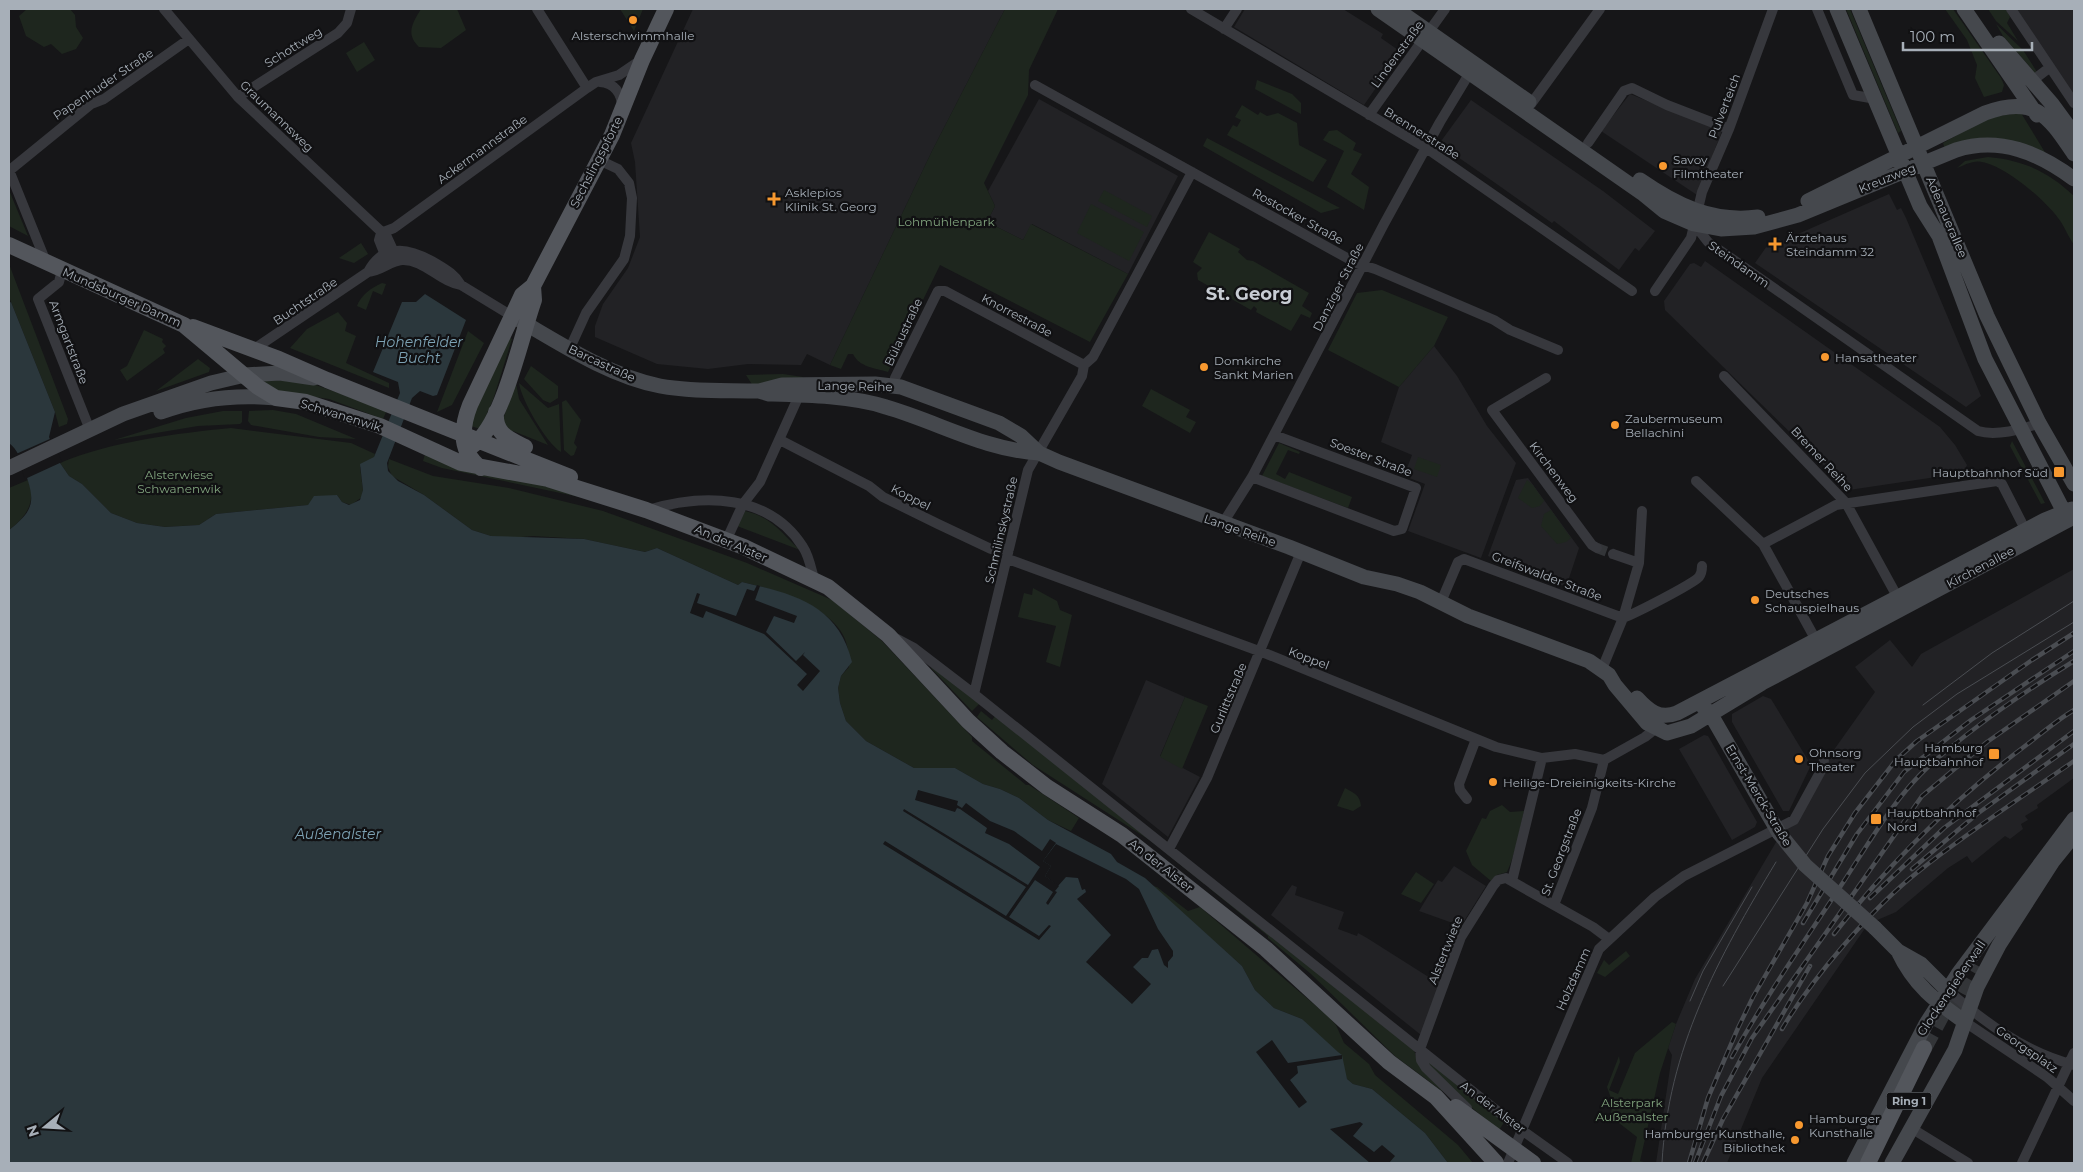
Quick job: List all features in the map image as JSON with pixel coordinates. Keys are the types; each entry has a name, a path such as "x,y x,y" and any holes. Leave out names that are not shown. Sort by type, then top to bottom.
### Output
{"main road":[{"name":"Sechslingspforte","path":"466,449 480,440 496,412 519,320 522,294 533,286 606,163 622,108 666,9"},
{"name":"Steindamm","path":"1378,9 1425,36 1532,104 1696,218"},
{"name":"Steindamm","path":"1396,9 1425,36"},
{"name":"Adenauerallee","path":"1837,9 1920,206 1937,232 1985,359 2030,426"},
{"name":"Adenauerallee","path":"1859,9 1987,316 2030,426"},
{"path":"1964,9 2074,169"},
{"path":"1974,9 2004,50 2032,81 2074,134"},
{"name":"Steindamm","path":"1476,70 1664,211 1696,218"},
{"name":"Kreuzweg","path":"1696,218 1740,218 1781,212 1809,201 1917,146 1992,111 2015,107 2034,110"},
{"path":"2034,110 2045,115 2051,121 2074,154"},
{"name":"Kreuzweg","path":"1696,218 1713,228 1736,229 1779,222 1964,148 2001,145 2028,152 2074,179"},
{"name":"Mundsburger Damm","path":"9,245 184,325 244,376 276,398"},
{"name":"Sechslingspforte","path":"481,468 474,463 466,449 462,432 470,405 519,320"},
{"name":"Barcastraße","path":"519,320 623,374 661,386 702,390 801,391"},
{"name":"Schwanenwik","path":"184,325 254,349 327,380 519,455"},
{"name":"Schwanenwik","path":"9,468 123,414 196,388 244,376 280,373 327,380"},
{"name":"Lange Reihe","path":"801,391 894,385 999,422 1015,432 1039,453"},
{"name":"Lange Reihe","path":"801,391 887,407 1008,450 1039,453 1103,480 1364,577 1397,584 1441,602 1468,616 1581,657 1617,678 1653,713 1661,716 1672,715"},
{"name":"Schwanenwik","path":"106,423 132,420 182,404 223,397 243,395 276,398 306,402 380,426 426,445 461,463 481,468"},
{"name":"An der Alster","path":"496,412 497,426 503,436 570,470 595,487"},
{"path":"2030,426 2074,484"},
{"path":"2030,426 2072,512"},
{"path":"1008,450 1016,445 1015,432"},
{"path":"426,445 450,450 466,449"},
{"name":"An der Alster","path":"519,455 644,510"},
{"name":"An der Alster","path":"481,468 548,479 644,510 726,540 814,579 846,600 888,634 968,721 1002,752 1047,786 1122,835 1202,897 1266,949 1389,1062 1436,1097 1456,1107 1500,1139 1511,1156 1533,1163"},
{"name":"Kirchenallee","path":"1655,728 1673,733 1690,726 1891,606 2026,531 2072,512"},
{"name":"Kirchenallee","path":"1672,715 1891,606 2072,512"},
{"name":"Lange Reihe","path":"1606,672 1639,714 1655,728"},
{"path":"1710,713 1710,704 1717,694"},
{"path":"1687,708 1701,707 1710,713"},
{"name":"Ernst-Merck-Straße","path":"1710,713 1778,831 1805,865 1898,951 1921,964 1947,990"},
{"name":"Glockengießerwall","path":"1854,1163 1916,1040 1947,990 2072,826"},
{"name":"Glockengießerwall","path":"1892,1163 1955,1050 1977,987 2072,826"},
{"name":"Ernst-Merck-Straße","path":"1898,951 1908,972 1938,1004 1967,1015"},
{"name":"Ring 1","path":"1870,1161 1928,1052"},
{"name":"An der Alster","path":"1436,1097 1496,1163"}],"street":[{"name":"Graumannsweg","path":"164,9 238,97 370,220 381,234"},
{"name":"Schottweg","path":"238,97 338,33 347,23 351,9"},
{"path":"537,9 586,88"},
{"name":"Brennerstraße","path":"1191,9 1426,148 1632,291"},
{"path":"1224,29 1237,9"},
{"name":"Lindenstraße","path":"1369,115 1445,9"},
{"path":"1532,104 1600,9"},
{"name":"Pulverteich","path":"1655,291 1687,245 1702,192 1729,129 1773,9"},
{"path":"1816,9 1854,95 1876,99"},
{"path":"2011,9 2074,103"},
{"name":"Papenhuder Straße","path":"9,170 91,104 104,99 189,39"},
{"name":"Ackermannstraße","path":"381,234 409,217 586,88 596,82 619,75 642,60"},
{"path":"2032,81 2050,68"},
{"name":"Danziger Straße","path":"1223,524 1252,477 1426,148 1476,70"},
{"path":"596,82 609,84 616,89 621,98 622,108"},
{"name":"Rostocker Straße","path":"1035,85 1356,263 1494,320 1510,330 1558,350"},
{"path":"1588,143 1624,91 1632,88 1667,105 1729,129"},
{"path":"570,348 586,312 618,270 629,244 631,190 623,173 606,163"},
{"path":"9,170 46,263"},
{"name":"Schmilinskystraße","path":"974,694 1028,470 1082,376 1084,365 1093,357 1192,172"},
{"name":"Steindamm","path":"1696,218 1708,242 1973,428 1985,432 2030,426"},
{"path":"381,234 379,240 392,258"},
{"name":"Buchtstraße","path":"254,349 368,272 373,263 392,258"},
{"name":"Barcastraße","path":"392,258 415,262 452,283 461,284 519,320"},
{"name":"Armgartstraße","path":"62,270 59,282 38,299 90,430"},
{"name":"Knorrestraße","path":"938,292 945,291 1084,365"},
{"name":"Bülaustraße","path":"894,385 907,353 938,292"},
{"name":"Bremer Reihe","path":"1724,376 1846,503 1891,606"},
{"name":"Kirchenweg","path":"1546,378 1492,410 1592,545 1597,548"},
{"path":"726,540 743,504 760,482 801,391"},
{"name":"Soester Straße","path":"1252,477 1394,531 1400,531 1416,488 1274,435"},
{"name":"Koppel","path":"780,440 869,486 883,498 991,548 1261,652 1476,739 1509,751 1542,758 1575,754 1604,760"},
{"path":"1696,481 1762,544 1817,642"},
{"path":"1762,544 1836,505 1997,481 2002,484 2026,531"},
{"path":"644,510 681,501 709,499 743,504 768,515 792,532 804,548 814,579"},
{"path":"1606,672 1638,563 1642,511"},
{"name":"Gurlittstraße","path":"1169,849 1207,778 1301,552"},
{"path":"1613,554 1638,563"},
{"name":"Greifswalder Straße","path":"1441,602 1461,559 1482,564 1623,618"},
{"path":"1623,618 1641,611 1696,579 1702,572 1702,566"},
{"path":"1628,601 1641,604 1654,602"},
{"name":"An der Alster","path":"888,634 914,648 974,694 1420,1049 1568,1163"},
{"name":"Kirchenallee","path":"1604,760 1672,715"},
{"path":"1467,799 1460,790 1459,784 1476,739"},
{"path":"1542,758 1512,881 1592,927 1609,939"},
{"name":"Holzdamm","path":"1511,1156 1599,949 1655,898 1684,876 1726,853 1778,831 1794,820 1823,767 1824,759"},
{"name":"St. Georgstraße","path":"1554,905 1592,808 1604,760"},
{"name":"Alstertwiete","path":"1420,1049 1466,926 1498,880 1503,878 1512,881"},
{"name":"Georgsplatz","path":"1947,990 1967,1015 2047,1077 2058,1088 2071,1064 2040,1054 1967,1015"},
{"name":"An der Alster","path":"1420,1049 1421,1060 1426,1068 1500,1139"},
{"path":"2071,1064 2074,1053"},
{"path":"2022,1163 2058,1088 2074,1101"},
{"path":"1910,1128 1968,1163"}],"shaded area":[{"name":"Asklepios Klinik St. Georg","path":"693,9 1005,9 932,151 830,365 807,354 801,365 748,364 708,369 657,364 595,337 595,326 603,304 628,268 640,237 635,162 631,143"},
{"path":"1245,9 1343,9 1383,34 1381,38 1401,52 1364,105 1234,27"},
{"path":"2016,9 2074,9 2074,96"},
{"path":"1630,94 1722,131 1697,195 1601,131"},
{"path":"1039,99 1178,176 1128,274 1032,224 1023,240 987,222 995,206 988,191"},
{"path":"1471,100 1603,191 1655,231 1639,251 1635,248 1619,270 1554,221 1552,223 1439,144"},
{"path":"1889,194 1897,210 1901,208 1906,218 1981,396 1966,407 1755,263 1774,236 1782,241"},
{"path":"1705,261 1940,427 1955,445 1967,465 1963,473 1849,490 1665,310 1664,301 1690,264 1694,263 1701,267"},
{"path":"1434,346 1457,376 1487,426 1516,463 1481,558 1408,531 1425,484 1404,476 1412,455 1381,442 1399,387"},
{"path":"1528,478 1579,548 1566,587 1488,556 1516,480"},
{"path":"2074,569 2074,778 2037,805 2038,808 2025,816 2028,820 2021,824 2023,829 2010,839 2005,836 1972,863 1967,856 1948,868 1896,912 1868,924 1762,1078 1727,1163 1656,1163 1672,1055 1668,1048 1676,1024 1695,979 1814,778 1875,692 1855,667 1890,640 1912,667 1921,654"},
{"path":"1146,680 1185,697 1160,756 1200,777 1168,837 1102,784"},
{"path":"1763,696 1771,699 1811,765 1789,811 1783,811 1732,722 1732,714"},
{"path":"1704,735 1708,736 1757,822 1755,827 1732,840 1679,749"},
{"path":"1454,866 1486,886 1461,926 1419,911 1438,880 1442,882"},
{"path":"1292,885 1297,887 1295,895 1344,912 1338,929 1357,936 1358,933 1427,976 1440,982 1421,1035 1271,915"}],"green space":[{"path":"27,9 70,9 75,15 76,27 83,38 76,49 62,54 51,44 44,47 26,36 19,16"},
{"path":"421,9 457,9 466,30 441,48 419,47 411,33 413,23"},
{"name":"Alsterschwimmhalle","path":"620,9 643,9 634,31"},
{"name":"Lohmühlenpark","path":"1005,9 1058,9 1029,70 1028,95 984,183 995,206 987,222 1023,240 1031,224 1128,274 1090,342 940,265 888,372 859,362 853,354 848,354 841,369 830,365 932,151"},
{"path":"1846,9 1850,9 1901,131 1898,133"},
{"path":"1945,9 1953,9 2001,78 2004,85 2002,92 1984,97 1975,78 1977,65 1967,40"},
{"path":"1988,9 2006,9 2010,17 2007,23 2018,41 1996,21"},
{"path":"1996,24 2023,50 2037,72 2035,73 2003,36"},
{"path":"364,42 375,60 357,72 346,53"},
{"path":"1257,80 1292,94 1301,103 1301,114 1255,89"},
{"path":"1242,105 1258,115 1260,112 1267,116 1278,113 1297,123 1299,145 1327,160 1313,182 1227,135 1233,125 1237,127 1241,120 1235,117"},
{"path":"2021,113 2046,154 1945,149 1943,143 1989,117"},
{"path":"1337,130 1356,143 1353,150 1362,154 1351,174 1369,187 1364,210 1327,187 1344,151 1323,140 1329,131"},
{"path":"1207,138 1340,208 1321,213 1203,146"},
{"path":"1988,157 2024,164 2055,180 2074,196 2074,245 2055,214 2037,195 2014,177 2003,170 1982,162 1972,162 1957,168 1965,161"},
{"path":"9,190 28,236 9,226"},
{"path":"1104,190 1152,216 1147,227 1098,201"},
{"path":"1091,204 1144,232 1129,261 1077,233"},
{"path":"1209,232 1240,249 1238,252 1247,260 1253,261 1309,293 1302,306 1312,313 1310,318 1301,314 1291,331 1256,312 1257,309 1254,306 1251,310 1198,280 1197,273 1202,268 1193,262"},
{"path":"361,243 368,254 354,263 339,258"},
{"path":"9,264 68,419 67,424 59,427 55,412 9,297"},
{"path":"382,283 386,284 382,295 373,291 366,310 357,306 367,292"},
{"path":"1382,290 1448,317 1434,346 1399,387 1328,350 1357,293"},
{"path":"338,312 347,323 345,331 356,336 346,363 389,383 389,388 290,348 307,329"},
{"path":"144,330 163,339 162,342 166,346 163,349 165,353 127,381 120,370 127,366"},
{"path":"468,331 484,343 452,405 437,412"},
{"path":"509,337 512,339 493,400 480,429 471,426 470,418"},
{"path":"198,359 210,368 209,372 156,391"},
{"path":"531,366 558,386 558,398 550,403 543,400 524,379"},
{"path":"783,374 803,377 799,381 753,386 746,375"},
{"path":"261,379 310,383 387,410 383,419 329,399 278,392"},
{"path":"516,383 519,399 548,445 513,431 508,432 503,419"},
{"path":"519,383 548,408 559,404 561,452 548,440 535,420 524,399"},
{"path":"1151,389 1190,410 1186,417 1196,422 1190,433 1142,406"},
{"path":"566,400 581,420 574,443 577,447 574,455 571,456 564,450 562,402"},
{"path":"273,410 296,414 356,439 319,437 251,425 248,421 249,411"},
{"path":"223,411 242,411 242,422 240,424 198,426 114,440 186,418"},
{"name":"Alsterwiese Schwanenwik","path":"231,428 351,443 375,454 374,458 360,467 362,497 351,505 342,502 337,495 308,505 216,514 199,525 165,527 137,523 111,513 82,484 69,476 60,463 121,444"},
{"path":"2012,441 2045,503 2041,504 2010,446"},
{"path":"1279,443 1300,452 1299,454 1288,450 1276,474 1285,479 1289,472 1352,497 1348,508 1262,476"},
{"path":"425,454 540,483 589,499 442,468 423,461"},
{"path":"1418,457 1441,465 1437,477 1414,469"},
{"path":"389,459 433,476 509,488 603,511 747,563 832,600 882,641 972,737 972,741 1026,785 1029,785 1079,818 1071,831 1048,820 1019,798 1000,789 983,784 955,768 914,768 866,741 846,721 840,703 838,688 841,676 849,667 845,639 832,620 796,598 742,582 738,585 657,548 645,552 584,539 533,536 511,538 491,536 472,530 424,495 392,476 388,467"},
{"path":"28,480 31,495 28,508 20,520 9,530 9,488"},
{"path":"1527,480 1533,485 1544,501 1540,506 1532,508 1518,498"},
{"path":"1551,510 1571,538 1566,542 1557,544 1541,526 1544,514"},
{"path":"745,511 769,521 800,550 737,526"},
{"path":"1033,588 1057,601 1060,610 1072,615 1060,667 1046,662 1056,626 1018,617 1024,593 1032,595"},
{"path":"933,666 980,703 972,711 931,668"},
{"path":"1185,697 1208,706 1182,769 1160,757"},
{"path":"981,711 992,720 996,715 1205,882 1204,884 1151,841 1033,765 977,717"},
{"path":"1345,788 1359,799 1361,806 1353,811 1337,806"},
{"path":"1502,805 1510,812 1524,811 1515,849 1507,872 1497,875 1491,881 1472,865 1466,851 1482,818 1486,819 1490,811"},
{"path":"1416,872 1434,884 1421,903 1401,894"},
{"path":"1152,886 1157,887 1188,911 1200,907 1329,1017 1336,1025 1344,1043 1369,1064 1375,1075 1458,1145 1473,1163 1448,1163 1425,1133 1372,1089 1353,1084 1347,1079 1302,1019 1274,1008 1255,990 1242,966"},
{"path":"1210,886 1414,1050 1417,1060 1443,1089 1442,1091 1395,1056 1311,974 1209,888"},
{"path":"1626,951 1630,956 1605,977 1597,973 1604,960 1609,965"},
{"name":"Alsterpark Außenalster","path":"1672,1022 1676,1024 1660,1073 1640,1161 1648,1163 1631,1163 1637,1137 1610,1116 1613,1104 1607,1087 1619,1056 1620,1062 1609,1090 1618,1094 1635,1053"},
{"path":"1429,1061 1505,1121 1499,1130 1454,1093 1427,1065"}],"water":[{"name":"Außenalster","path":"425,294 466,320 437,395 433,396 420,391 412,398 387,463 388,471 398,481 424,495 472,530 491,536 584,539 645,552 657,548 738,585 742,582 779,591 811,605 824,614 836,627 845,642 852,662 841,676 838,688 840,703 846,721 866,741 914,768 955,768 983,784 1000,789 1019,798 1048,820 1111,854 1117,862 1145,878 1242,966 1255,990 1274,1008 1302,1019 1342,1055 1347,1079 1353,1084 1372,1089 1425,1133 1448,1163 9,1163 9,530 29,510 31,496 28,480 20,458 15,448 9,443 9,303 11,302 55,412 49,437 60,463 69,476 82,484 111,513 137,523 165,527 199,525 216,514 308,505 314,496 337,495 342,502 349,505 360,500 363,490 360,464 374,457 400,393 398,382 373,372 402,302 416,302","holes":["1056,844 1126,879 1139,889 1158,929 1173,951 1173,956 1168,962 1168,968 1164,965 1158,949 1152,950 1148,958 1142,958 1133,967 1151,984 1132,1004 1086,962 1111,935 1077,899 1086,892 1085,889 1082,890 1078,878 1066,877 1058,886 1045,876 1051,866 1043,861"]}],"pier":[{"path":"52,438 62,462 25,479 16,454"},
{"path":"757,585 760,586 755,600 797,616 794,623 774,616 766,632 796,661 805,652 803,655 820,671 803,691 797,685 807,674 764,634 706,611 703,618 690,613 697,593 700,594 697,603 736,616 747,589 754,591"},
{"path":"918,790 958,801 957,805 962,808 966,803 990,821 1014,831 1042,851 1050,839 1056,843 1043,861 1051,866 1045,876 1059,886 1055,891 1057,892 1048,905 1046,903 1053,892 1035,880 1009,917 1039,936 1049,925 1051,926 1039,940 883,844 885,841 1006,916 1026,887 903,811 904,809 1028,885 1040,867 1009,844 985,833 987,828 960,809 957,808 955,812 915,800"},
{"path":"1272,1040 1288,1063 1342,1055 1342,1059 1297,1066 1298,1073 1290,1080 1307,1102 1299,1108 1256,1052"},
{"path":"1360,1122 1363,1124 1353,1136 1374,1152 1382,1145 1395,1156 1389,1163 1370,1163 1330,1129"}],"tunnel":[{"path":"1597,548 1613,554"},
{"path":"1953,1016 1980,967"},
{"path":"1924,1048 1952,996"}],"tram line":[{"path":"1923,705 1992,653 2074,601"},
{"path":"1723,986 1823,829 1865,773 1913,727 1957,694 2074,622"},
{"path":"1662,1163 1666,1121 1674,1081 1685,1043 1716,969 1776,862"},
{"path":"1690,1001 1703,971 1752,887"}],"railway":[{"path":"1689,1163 1708,1098 1738,1028 1753,997 1807,903 1828,856 1855,813 1896,760 1917,741 2032,660 2074,633"},
{"path":"1803,923 1857,834 1904,772 1971,720 2074,651"},
{"path":"1732,1057 1786,968 1873,835 1905,791 1930,765 1982,723 2074,661"},
{"path":"1695,1163 1721,1096 1752,1038 1922,796 1987,742 2074,681"},
{"path":"1834,934 1877,882 1947,811 1998,767 2074,710"},
{"path":"1870,898 1944,828 2074,731"},
{"path":"1912,869 1977,814 2074,744"},
{"path":"1782,1029 1826,966 1882,904 1919,871 1957,842 2074,761"},
{"path":"1703,1163 1723,1119 1810,966"}],"place":[{"name":"Alsterschwimmhalle","path":"633,20"},
{"name":"Savoy Filmtheater","path":"1663,166"},
{"name":"Asklepios Klinik St. Georg","path":"774,199"},
{"name":"Ärztehaus Steindamm 32","path":"1775,244"},
{"name":"Hansatheater","path":"1825,357"},
{"name":"Domkirche Sankt Marien","path":"1204,367"},
{"name":"Zaubermuseum Bellachini","path":"1615,425"},
{"name":"Hauptbahnhof Süd","path":"2059,472"},
{"name":"Deutsches Schauspielhaus","path":"1755,600"},
{"name":"Hamburg Hauptbahnhof","path":"1994,754"},
{"name":"Ohnsorg Theater","path":"1799,759"},
{"name":"Heilige-Dreieinigkeits-Kirche","path":"1493,782"},
{"name":"Hauptbahnhof Nord","path":"1876,819"},
{"name":"Hamburger Kunsthalle","path":"1799,1125"},
{"name":"Hamburger Kunsthalle, Bibliothek","path":"1795,1140"}],"district":[{"name":"St. Georg","path":"1249,294"}],"water label":[{"name":"Hohenfelder Bucht","path":"419,350"}]}
